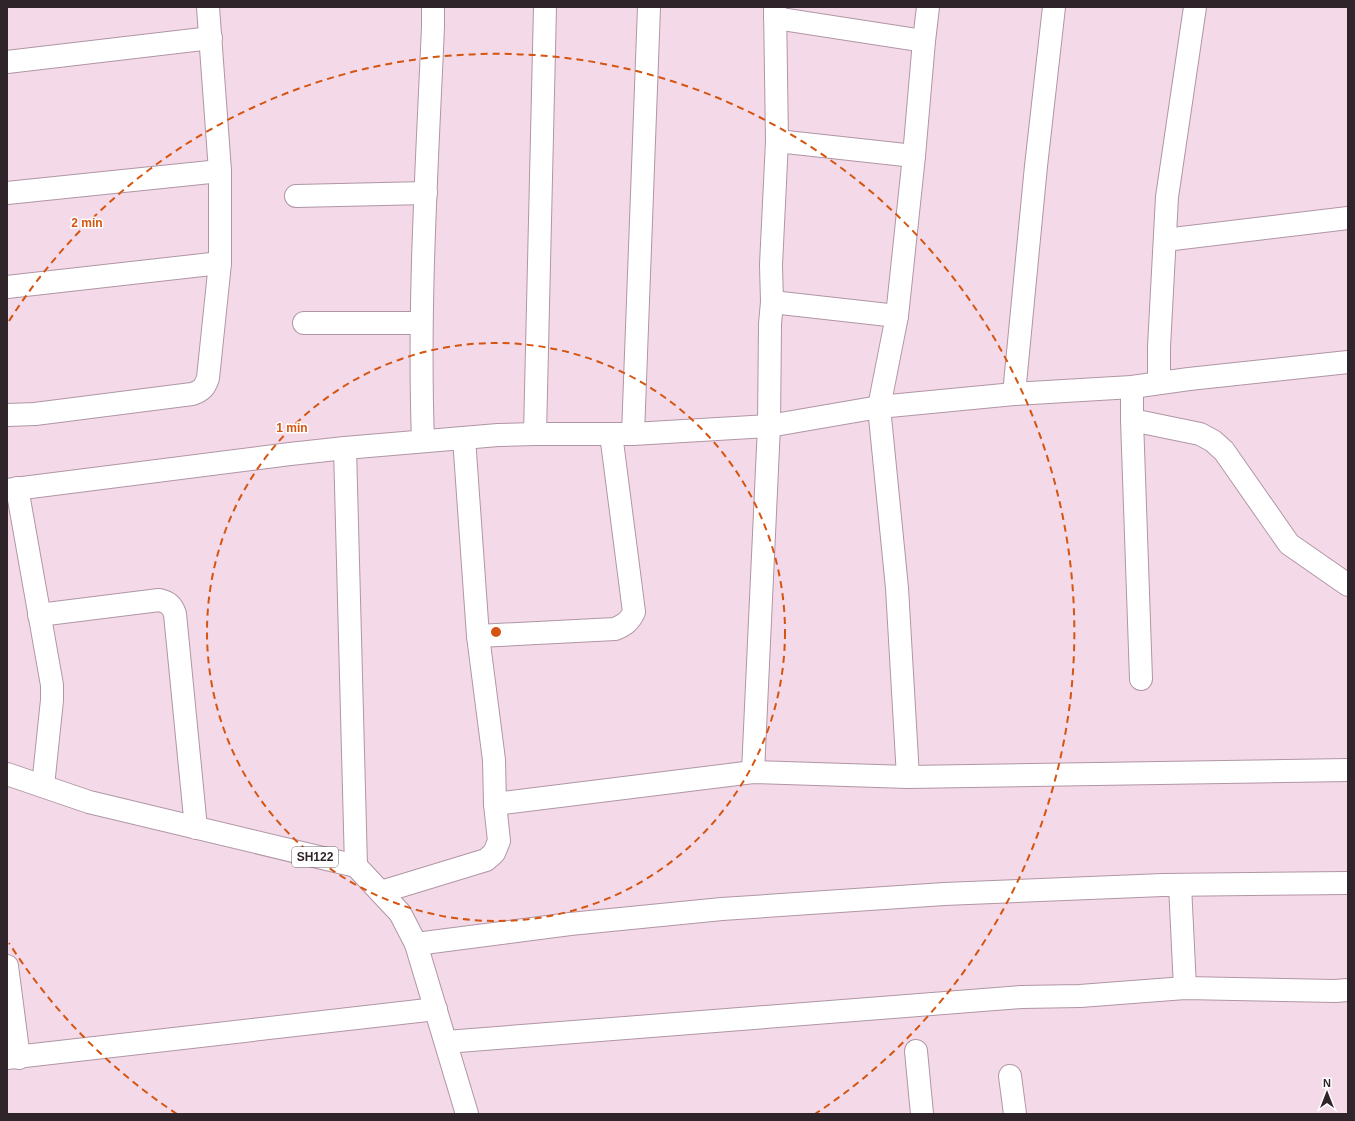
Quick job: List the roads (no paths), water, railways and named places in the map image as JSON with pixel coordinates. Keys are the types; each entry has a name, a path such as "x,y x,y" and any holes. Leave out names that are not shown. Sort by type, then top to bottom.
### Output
{"street":[{"path":"7,415 35,414 200,392 205,387 208,378 220,263 220,171 208,7"},
{"path":"423,441 421,323 433,27 432,7"},
{"path":"535,434 546,7"},
{"path":"633,434 649,7"},
{"path":"908,777 897,588 879,407 897,316 928,7"},
{"path":"1014,394 1036,166 1054,7"},
{"path":"1159,382 1159,347 1168,197 1195,7"},
{"path":"753,772 769,426 770,324 772,302 771,265 777,141 775,13 924,41"},
{"path":"7,62 211,38"},
{"path":"777,141 914,156"},
{"path":"7,193 220,171"},
{"path":"296,196 426,193"},
{"path":"1165,240 1348,218"},
{"path":"7,287 220,263"},
{"path":"772,302 897,316"},
{"path":"304,323 421,323"},
{"path":"43,786 52,700 52,685 39,615 12,489 345,448 423,441 535,434 633,434 769,426 879,407 1014,394 1132,387 1159,382 1348,362"},
{"path":"1132,387 1141,679"},
{"path":"1132,420 1200,434 1213,441 1224,451 1288,544 1348,585"},
{"path":"478,636 616,629 624,626 631,620 634,612 611,434"},
{"path":"381,892 486,860 494,853 499,841 495,804 494,760 478,636 464,438"},
{"path":"345,448 356,866"},
{"path":"39,615 159,600 167,602 172,607 175,614 196,828"},
{"path":"495,804 753,772 908,777 1348,770"},
{"name":"SH122","path":"7,774 89,802 356,866 400,913 416,944 467,1114"},
{"path":"416,944 570,924 722,909 944,894 1180,885 1348,883"},
{"path":"1180,885 1185,988"},
{"path":"7,966 13,1058 436,1009"},
{"path":"446,1042 1021,997 1080,996 1185,988 1327,991 1348,990"},
{"path":"916,1051 922,1114"},
{"path":"1010,1076 1015,1114"}]}
